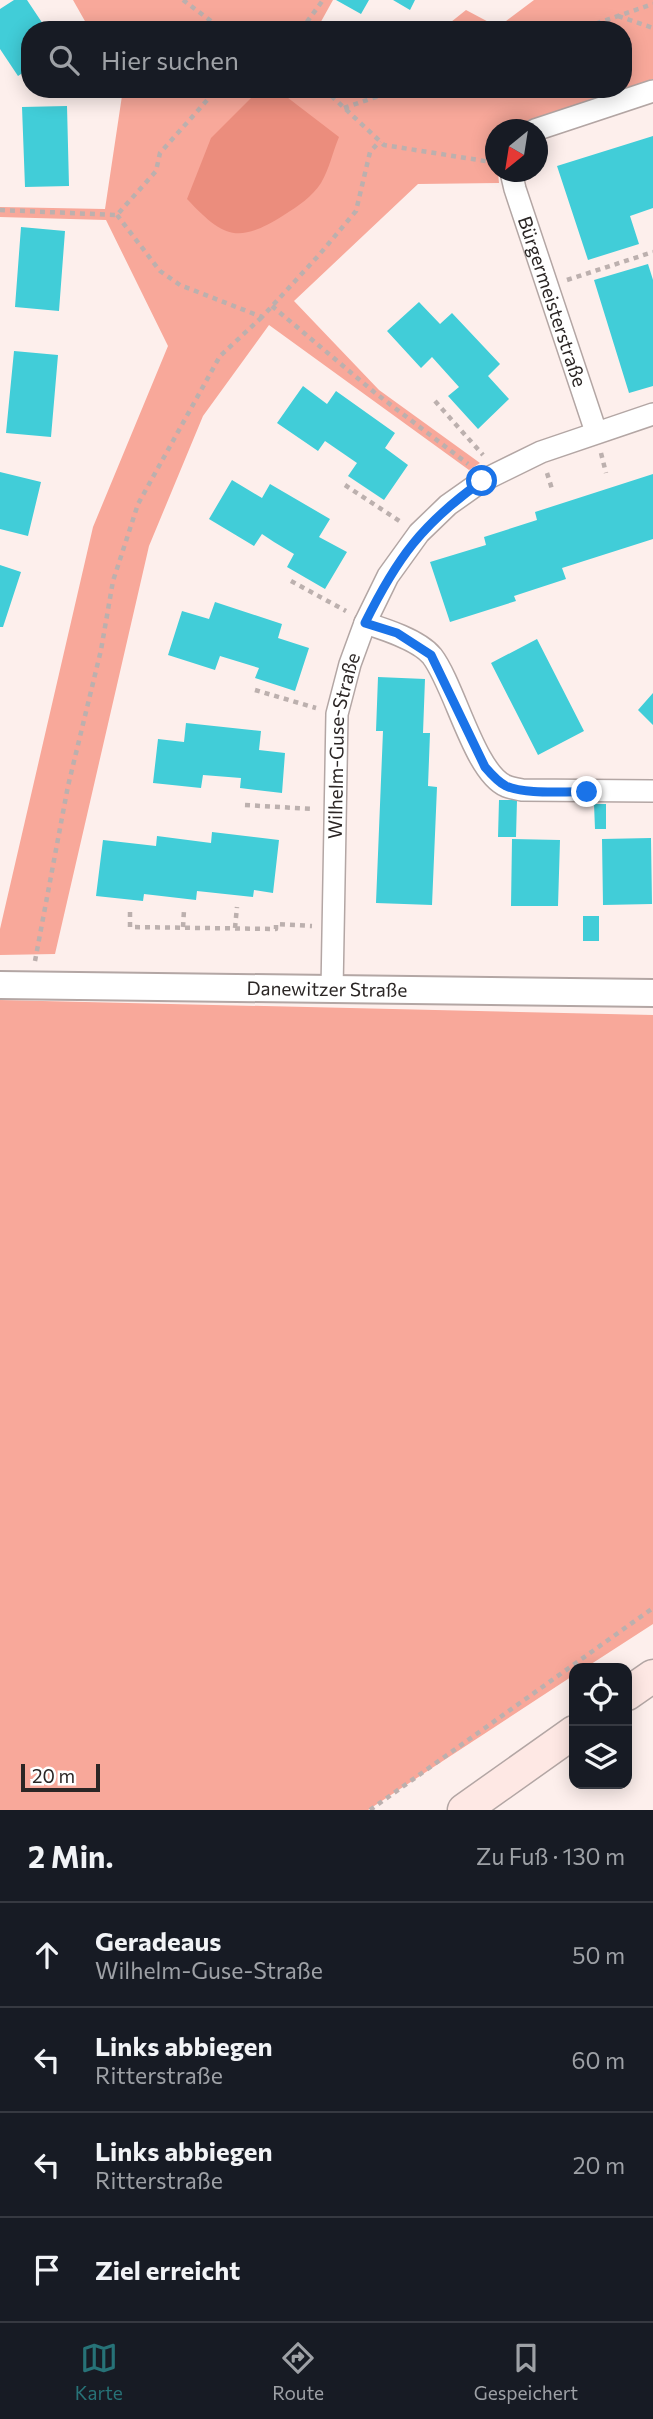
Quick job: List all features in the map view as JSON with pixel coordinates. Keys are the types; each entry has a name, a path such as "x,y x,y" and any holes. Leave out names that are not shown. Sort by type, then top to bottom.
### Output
{"main road":[{"path":"632,1691 653,1676"},
{"path":"464,1810 569,1735"}],"street":[{"path":"632,98 653,91"},
{"path":"548,126 632,98"},
{"name":"Bürgermeisterstraße","path":"514,182 596,432"},
{"name":"Wilhelm-Guse-Straße","path":"332,990 337,714 350,664 365,623 388,576 419,534 448,505 490,476 541,452 653,414"},
{"path":"365,623 397,633 431,655 485,767 506,786 522,790 653,791"},
{"name":"Danewitzer Straße","path":"0,985 653,993"}],"path":[{"path":"183,0 211,21"},
{"path":"308,21 323,0"},
{"path":"603,21 653,4"},
{"path":"617,16 653,28"},
{"path":"117,215 156,171 160,153 209,98"},
{"path":"333,98 384,145 485,161"},
{"path":"344,108 373,98"},
{"path":"31,986 68,786 101,650 113,581 138,504 220,356 262,317 356,211 370,152 380,141"},
{"path":"0,210 117,215"},
{"path":"117,215 160,271 180,285 262,317"},
{"path":"548,286 653,252"},
{"path":"272,306 374,392 472,466 490,476"},
{"path":"435,401 490,476"},
{"path":"345,485 419,534"},
{"path":"291,581 365,623"},
{"path":"255,690 337,714"},
{"path":"245,806 335,811"},
{"path":"235,928 237,908"},
{"path":"183,927 184,910"},
{"path":"130,912 130,926 276,929 276,923 334,928"},
{"path":"370,1810 653,1608"}],"shaded area":[{"path":"73,0 333,0 321,21 85,21"},
{"path":"534,0 653,0 653,79 632,86 632,21 506,21"},
{"path":"466,10 487,21 452,21"},
{"path":"122,98 596,98 534,119 485,119 485,182 499,183 418,184 294,301 379,390 480,463 469,470 269,325 203,416 149,546 55,954 0,955 0,929 93,527 168,346 106,220 0,217 0,207 105,209"},
{"path":"251,98 288,98 339,137 321,183 309,197 268,224 242,233 221,229 187,199 211,138"},
{"path":"0,1000 653,1015 653,1624 593,1663 569,1663 569,1678 368,1810 0,1810"}],"building":[{"path":"14,0 27,0 41,21 21,21 21,74 18,76 0,49 0,9"},
{"path":"336,0 369,0 361,14"},
{"path":"393,0 415,0 410,10"},
{"path":"67,106 69,186 25,187 22,107"},
{"path":"653,136 653,208 630,216 639,244 588,260 557,166"},
{"path":"21,227 65,231 59,311 15,307"},
{"path":"648,264 653,280 653,386 629,393 594,280"},
{"path":"419,302 440,324 452,313 500,364 488,376 509,399 478,429 448,396 459,387 432,357 421,368 387,331"},
{"path":"14,351 58,355 51,437 6,433"},
{"path":"303,386 327,404 336,391 395,433 385,448 408,465 384,500 348,476 357,463 325,441 318,451 277,423"},
{"path":"0,472 41,482 28,536 0,529"},
{"path":"653,474 653,539 562,568 566,579 514,596 516,601 450,622 430,562 486,545 484,537 537,520 535,512"},
{"path":"232,480 262,498 270,484 330,519 319,537 347,552 325,589 287,567 294,554 262,534 254,546 209,519"},
{"path":"0,565 21,572 3,627 0,627"},
{"path":"215,602 282,624 278,638 309,648 295,691 255,678 259,668 220,656 215,670 168,655 182,611 209,619"},
{"path":"537,639 584,731 538,755 491,663"},
{"path":"378,677 425,679 423,733 430,733 428,786 437,787 432,905 376,903 383,731 376,731"},
{"path":"653,693 653,725 638,710"},
{"path":"186,723 261,731 259,750 285,753 282,793 240,788 241,778 203,775 201,788 153,783 158,739 184,742"},
{"path":"499,800 517,800 516,837 498,837"},
{"path":"594,804 606,804 606,829 595,829"},
{"path":"212,832 279,840 273,893 254,890 253,897 197,891 196,900 144,894 143,901 96,896 103,840 156,846 157,836 211,843"},
{"path":"651,838 652,904 603,905 602,839"},
{"path":"512,839 560,840 558,906 511,906"},
{"path":"583,916 599,916 599,941 583,941"}],"route":[{"path":"482,481 448,505 419,534 388,576 365,623 397,633 431,655 457,704 485,767 506,786 522,790 587,792"}]}
